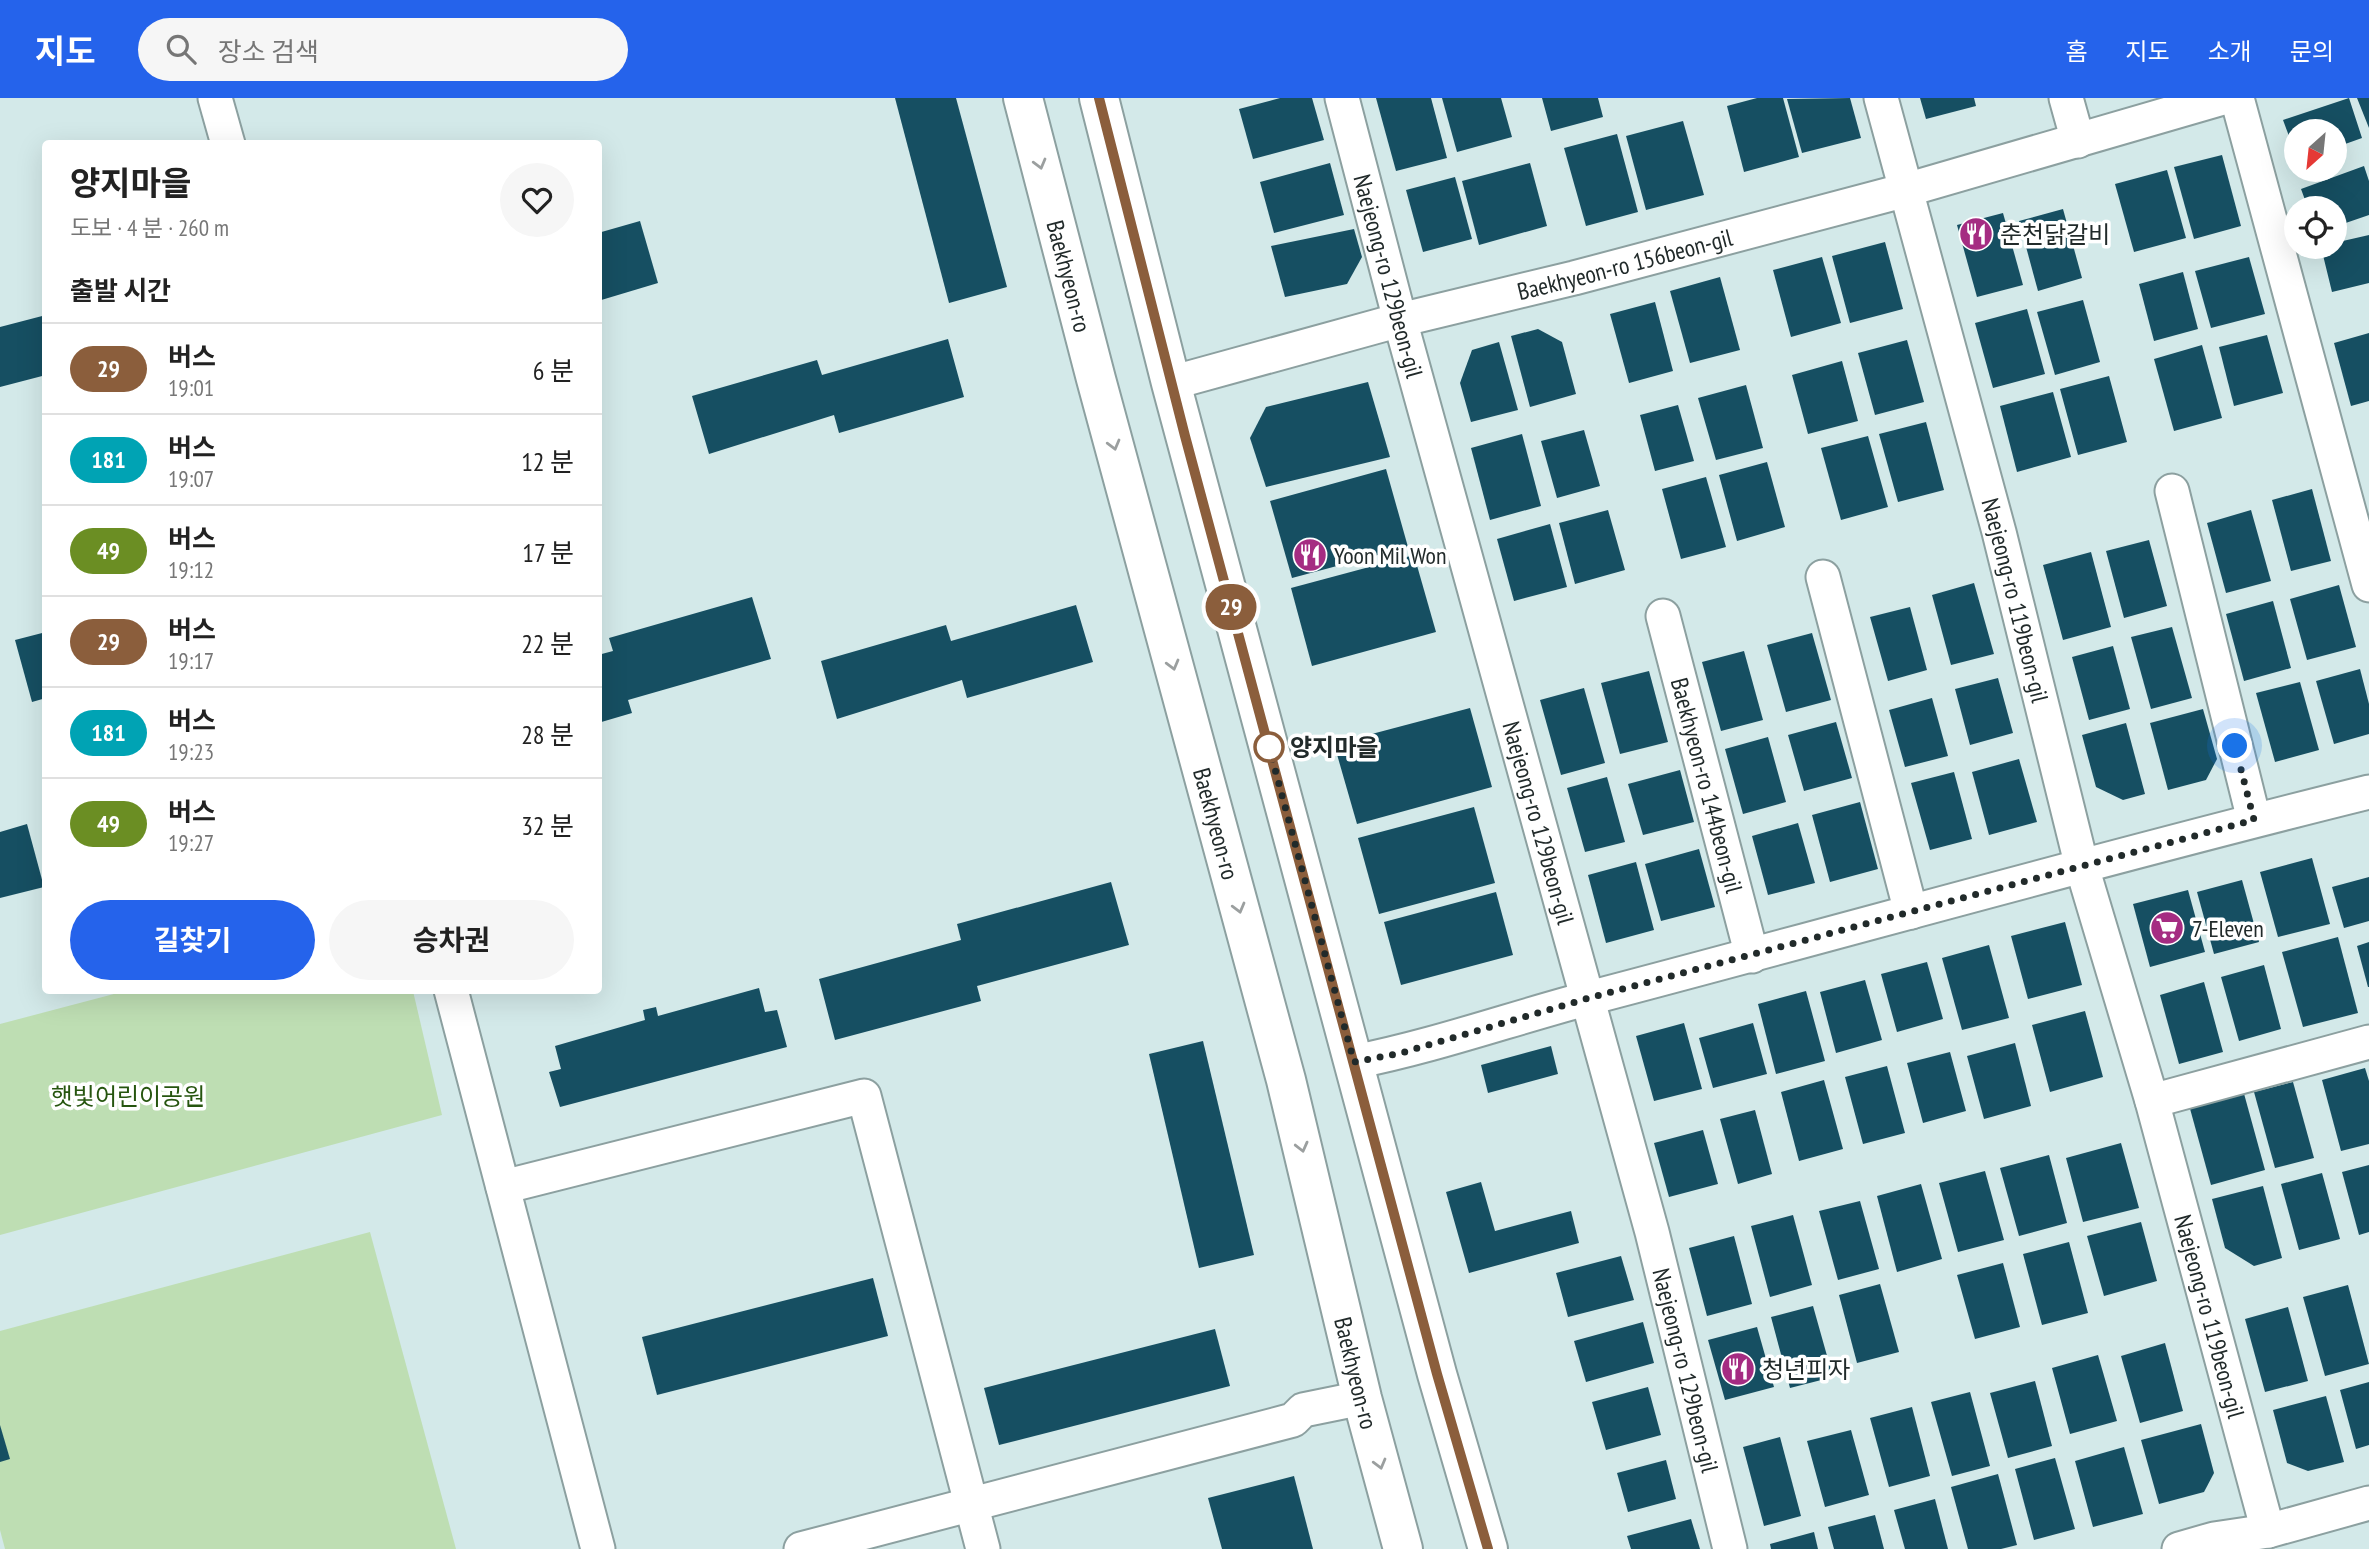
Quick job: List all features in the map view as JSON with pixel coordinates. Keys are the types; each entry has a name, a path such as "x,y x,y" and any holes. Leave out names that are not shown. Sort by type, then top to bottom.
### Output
{"main road":[{"name":"Baekhyeon-ro","path":"1023,98 1096,379 1286,1080 1362,1398 1403,1549"},
{"path":"1099,98 1171,383 1437,1374 1488,1549"}],"street":[{"path":"215,98 227,140"},
{"name":"Naejeong-ro 129beon-gil","path":"1342,98 1400,320 1653,1232 1730,1549"},
{"name":"Naejeong-ro 119beon-gil","path":"1881,98 1999,532 2082,867 2152,1101 2268,1531"},
{"path":"2066,98 2078,141"},
{"name":"Baekhyeon-ro 156beon-gil","path":"1171,383 1400,320 1574,278 1906,190 2223,98"},
{"path":"2237,98 2332,449 2367,566"},
{"path":"2172,491 2254,820"},
{"path":"1823,576 1912,912"},
{"name":"Baekhyeon-ro 144beon-gil","path":"1663,616 1752,956"},
{"path":"1354,1062 1401,1053 1589,998 2254,820 2369,792"},
{"path":"451,994 598,1549"},
{"path":"2152,1101 2369,1042"},
{"path":"503,1187 864,1096 983,1549"},
{"path":"800,1549 1293,1420 1303,1410 1362,1398"},
{"path":"2179,1549 2214,1539 2268,1531 2369,1503"}],"green space":[{"name":"햇빛어린이공원","path":"114,994 414,994 442,1115 0,1235 0,1024"},
{"path":"370,1232 456,1549 5,1549 0,1530 0,1331"}],"building":[{"path":"895,98 956,98 1007,287 949,303"},
{"path":"1280,98 1312,98 1324,140 1253,159 1239,109"},
{"path":"1376,98 1431,98 1447,158 1396,171"},
{"path":"1442,98 1501,98 1512,137 1457,152"},
{"path":"1542,98 1598,98 1603,117 1551,131"},
{"path":"1757,98 1783,98 1799,157 1744,172 1727,106"},
{"path":"1850,98 1861,138 1802,153 1787,99"},
{"path":"1920,98 1974,98 1976,106 1926,119"},
{"path":"2349,98 2362,138 2347,143 2347,119 2286,119"},
{"path":"2357,98 2369,98 2369,128"},
{"path":"1683,121 1704,195 1646,210 1626,136"},
{"path":"1617,134 1638,212 1586,226 1564,148"},
{"path":"2222,155 2241,226 2194,239 2174,167"},
{"path":"1330,163 1344,215 1274,233 1260,182"},
{"path":"1530,163 1547,226 1479,245 1462,181"},
{"path":"2364,166 2369,181 2369,215 2347,223 2347,196 2304,196 2301,189 2320,182 2347,182 2347,172"},
{"path":"2167,170 2186,238 2134,252 2115,184"},
{"path":"1455,177 1472,239 1423,252 1406,190"},
{"path":"2063,209 2082,278 2038,291 2019,221"},
{"path":"2003,213 2023,285 1977,297 1957,225"},
{"path":"640,221 658,283 602,300 602,232"},
{"path":"1354,229 1362,257 1347,284 1285,297 1271,246"},
{"path":"2369,235 2369,283 2332,292 2324,259 2347,259 2347,240"},
{"path":"1885,242 1903,309 1850,323 1832,256"},
{"path":"1822,257 1841,323 1791,337 1773,270"},
{"path":"2249,257 2265,314 2211,328 2195,271"},
{"path":"2183,272 2198,329 2154,341 2139,284"},
{"path":"1720,277 1740,350 1690,363 1670,291"},
{"path":"2083,300 2100,362 2055,375 2037,312"},
{"path":"1655,302 1673,371 1629,383 1610,314"},
{"path":"2027,309 2045,374 1993,388 1975,323"},
{"path":"42,316 42,376 0,387 0,327"},
{"path":"1538,329 1562,342 1576,394 1530,407 1511,336"},
{"path":"2369,333 2369,401 2351,406 2334,343"},
{"path":"2267,335 2283,393 2234,406 2219,347"},
{"path":"948,339 964,397 839,433 834,415 709,454 692,396 817,360 822,375"},
{"path":"1907,340 1924,402 1875,415 1858,353"},
{"path":"1499,342 1518,410 1471,422 1460,383 1472,350"},
{"path":"2202,345 2222,418 2174,431 2154,359"},
{"path":"1842,361 1858,421 1808,434 1792,375"},
{"path":"2109,376 2127,442 2078,455 2060,389"},
{"path":"1368,382 1390,457 1266,487 1250,438 1266,407"},
{"path":"1746,385 1763,448 1716,460 1698,398"},
{"path":"2053,392 2071,457 2017,472 2000,406"},
{"path":"1678,405 1694,461 1655,471 1640,415"},
{"path":"1926,422 1944,490 1898,502 1879,434"},
{"path":"1584,430 1600,486 1557,498 1541,441"},
{"path":"1522,434 1541,506 1490,520 1471,448"},
{"path":"1868,436 1888,507 1841,520 1821,448"},
{"path":"1767,462 1785,527 1737,541 1719,475"},
{"path":"1386,469 1408,547 1292,578 1270,501"},
{"path":"1706,477 1726,547 1681,559 1662,489"},
{"path":"2312,489 2331,561 2291,571 2272,500"},
{"path":"1608,510 1625,570 1575,584 1559,523"},
{"path":"2251,510 2271,581 2226,593 2207,523"},
{"path":"1550,524 1567,587 1514,601 1497,539"},
{"path":"2149,540 2167,606 2124,618 2106,551"},
{"path":"2091,552 2111,627 2063,640 2043,565"},
{"path":"1414,555 1436,632 1312,666 1291,588"},
{"path":"1974,583 1994,654 1951,665 1932,595"},
{"path":"2339,585 2356,647 2307,660 2290,599"},
{"path":"752,597 771,659 628,700 632,713 602,722 602,654 613,651 609,638"},
{"path":"2273,601 2291,668 2244,681 2226,614"},
{"path":"1076,605 1093,662 967,698 962,680 837,719 821,661 946,625 951,641"},
{"path":"1910,607 1927,670 1888,681 1870,617"},
{"path":"2172,627 2192,698 2151,709 2131,637"},
{"path":"42,633 42,699 32,702 15,640"},
{"path":"1812,633 1831,700 1786,712 1767,645"},
{"path":"2113,646 2130,709 2089,720 2072,657"},
{"path":"1744,651 1763,720 1721,731 1702,662"},
{"path":"2360,669 2369,704 2369,734 2334,744 2316,681"},
{"path":"1649,671 1668,742 1620,754 1601,683"},
{"path":"1998,678 2013,733 1970,745 1955,689"},
{"path":"2300,682 2319,750 2275,762 2256,693"},
{"path":"1584,688 1605,763 1561,775 1540,700"},
{"path":"1932,698 1948,756 1905,767 1889,710"},
{"path":"1470,708 1492,787 1357,824 1334,744"},
{"path":"2203,709 2217,759 2206,780 2168,790 2150,723"},
{"path":"1836,722 1852,778 1804,791 1788,735"},
{"path":"2126,723 2145,794 2123,800 2096,787 2082,735"},
{"path":"1768,737 1786,802 1743,814 1725,749"},
{"path":"2019,759 2037,822 1989,835 1972,772"},
{"path":"1680,770 1694,822 1643,835 1628,784"},
{"path":"1954,772 1972,839 1930,850 1911,783"},
{"path":"1607,777 1625,842 1585,852 1567,788"},
{"path":"1860,802 1878,869 1830,882 1812,815"},
{"path":"1474,807 1495,883 1379,914 1358,838"},
{"path":"1798,823 1815,883 1768,895 1752,836"},
{"path":"27,824 42,888 0,898 0,832"},
{"path":"1699,849 1715,907 1661,921 1645,864"},
{"path":"2312,858 2330,924 2278,937 2260,872"},
{"path":"1636,862 1654,930 1606,943 1588,875"},
{"path":"2369,877 2369,921 2344,928 2332,887"},
{"path":"2242,880 2259,942 2214,954 2197,892"},
{"path":"1111,882 1129,945 977,986 981,1001 835,1040 819,979 961,940 957,924"},
{"path":"2188,890 2205,952 2150,967 2133,904"},
{"path":"1496,892 1513,955 1401,985 1384,922"},
{"path":"2065,922 2082,985 2028,999 2011,936"},
{"path":"2338,937 2358,1013 2303,1027 2282,952"},
{"path":"2369,942 2369,987 2368,987 2357,946"},
{"path":"1989,945 2009,1018 1962,1030 1942,958"},
{"path":"1927,962 1943,1019 1897,1032 1881,974"},
{"path":"2264,965 2281,1029 2239,1041 2221,977"},
{"path":"1865,980 1882,1040 1836,1053 1820,992"},
{"path":"2204,982 2223,1052 2179,1064 2160,995"},
{"path":"759,988 765,1012 777,1010 787,1047 560,1107 549,1072 561,1069 555,1046 645,1020 643,1010 656,1007 658,1016"},
{"path":"1806,991 1825,1061 1776,1074 1758,1004"},
{"path":"2085,1011 2103,1077 2050,1092 2032,1025"},
{"path":"1684,1023 1702,1089 1654,1101 1636,1036"},
{"path":"1753,1023 1767,1074 1713,1088 1699,1038"},
{"path":"1203,1041 1254,1255 1199,1268 1149,1054"},
{"path":"2015,1043 2031,1106 1984,1119 1967,1056"},
{"path":"1551,1046 1558,1074 1488,1093 1481,1065"},
{"path":"1950,1052 1966,1111 1923,1123 1907,1063"},
{"path":"1887,1066 1905,1133 1863,1144 1845,1077"},
{"path":"2365,1068 2369,1081 2369,1144 2341,1151 2322,1080"},
{"path":"1824,1080 1843,1149 1799,1161 1781,1092"},
{"path":"2293,1082 2314,1158 2275,1168 2254,1092"},
{"path":"2243,1090 2265,1170 2211,1185 2189,1105"},
{"path":"1755,1110 1772,1174 1738,1184 1720,1119"},
{"path":"1703,1130 1718,1184 1669,1197 1654,1143"},
{"path":"2121,1143 2139,1208 2083,1222 2066,1158"},
{"path":"2049,1155 2067,1223 2019,1236 2000,1168"},
{"path":"2369,1165 2369,1232 2359,1235 2342,1172"},
{"path":"1985,1171 2004,1240 1958,1252 1939,1183"},
{"path":"2322,1173 2340,1239 2299,1250 2281,1184"},
{"path":"1481,1182 1495,1231 1571,1211 1579,1243 1469,1273 1446,1192"},
{"path":"1921,1184 1942,1259 1897,1272 1877,1196"},
{"path":"2263,1186 2282,1258 2254,1266 2225,1248 2212,1199"},
{"path":"1860,1201 1879,1269 1838,1280 1819,1211"},
{"path":"1793,1215 1812,1285 1770,1297 1751,1226"},
{"path":"2141,1222 2157,1281 2104,1296 2087,1236"},
{"path":"1734,1236 1752,1304 1707,1316 1689,1248"},
{"path":"2069,1242 2088,1313 2042,1325 2023,1254"},
{"path":"1621,1256 1634,1300 1568,1317 1556,1273"},
{"path":"2003,1263 2020,1327 1975,1339 1957,1275"},
{"path":"873,1278 888,1336 657,1395 642,1337"},
{"path":"1880,1284 1899,1352 1857,1363 1839,1295"},
{"path":"2348,1285 2369,1364 2325,1376 2303,1297"},
{"path":"1813,1306 1833,1377 1790,1388 1771,1317"},
{"path":"2288,1307 2308,1381 2265,1392 2245,1319"},
{"path":"1643,1322 1654,1363 1586,1382 1574,1341"},
{"path":"1757,1327 1774,1387 1725,1400 1708,1340"},
{"path":"1215,1329 1230,1386 999,1445 984,1388"},
{"path":"2165,1343 2183,1411 2140,1423 2121,1356"},
{"path":"2098,1355 2117,1421 2070,1434 2052,1368"},
{"path":"2035,1381 2052,1446 2008,1458 1990,1393"},
{"path":"2369,1382 2369,1445 2356,1449 2340,1390"},
{"path":"1648,1387 1661,1435 1606,1450 1592,1402"},
{"path":"1970,1392 1990,1466 1952,1476 1931,1402"},
{"path":"2326,1396 2344,1462 2308,1471 2287,1463 2273,1410"},
{"path":"1912,1407 1930,1476 1889,1487 1870,1418"},
{"path":"2201,1424 2214,1473 2204,1492 2159,1504 2141,1440"},
{"path":"0,1425 10,1459 0,1462"},
{"path":"1851,1430 1869,1495 1825,1507 1807,1441"},
{"path":"1780,1437 1801,1516 1764,1526 1743,1447"},
{"path":"2124,1447 2143,1514 2093,1527 2075,1461"},
{"path":"2055,1458 2075,1529 2034,1540 2015,1469"},
{"path":"1666,1460 1676,1499 1628,1512 1617,1473"},
{"path":"1998,1474 2017,1545 2001,1549 1968,1549 1951,1487"},
{"path":"1294,1476 1313,1549 1222,1549 1208,1498"},
{"path":"1935,1499 1948,1549 1905,1549 1894,1510"},
{"path":"1875,1515 1884,1549 1834,1549 1828,1527"},
{"path":"1691,1519 1700,1549 1631,1549 1627,1536"},
{"path":"1814,1532 1818,1549 1771,1549 1770,1544"}],"bus line":[{"name":"29","path":"1099,98 1185,436 1437,1374 1488,1549"}],"place":[{"name":"춘천닭갈비","path":"1976,234"},
{"name":"Yoon Mil Won","path":"1310,555"},
{"name":"양지마을","path":"1269,747"},
{"name":"7-Eleven","path":"2167,928"},
{"name":"청년피자","path":"1738,1369"}],"route":[{"path":"1269,747 1354,1062 1401,1053 1589,998 2254,820 2235,746"}]}
